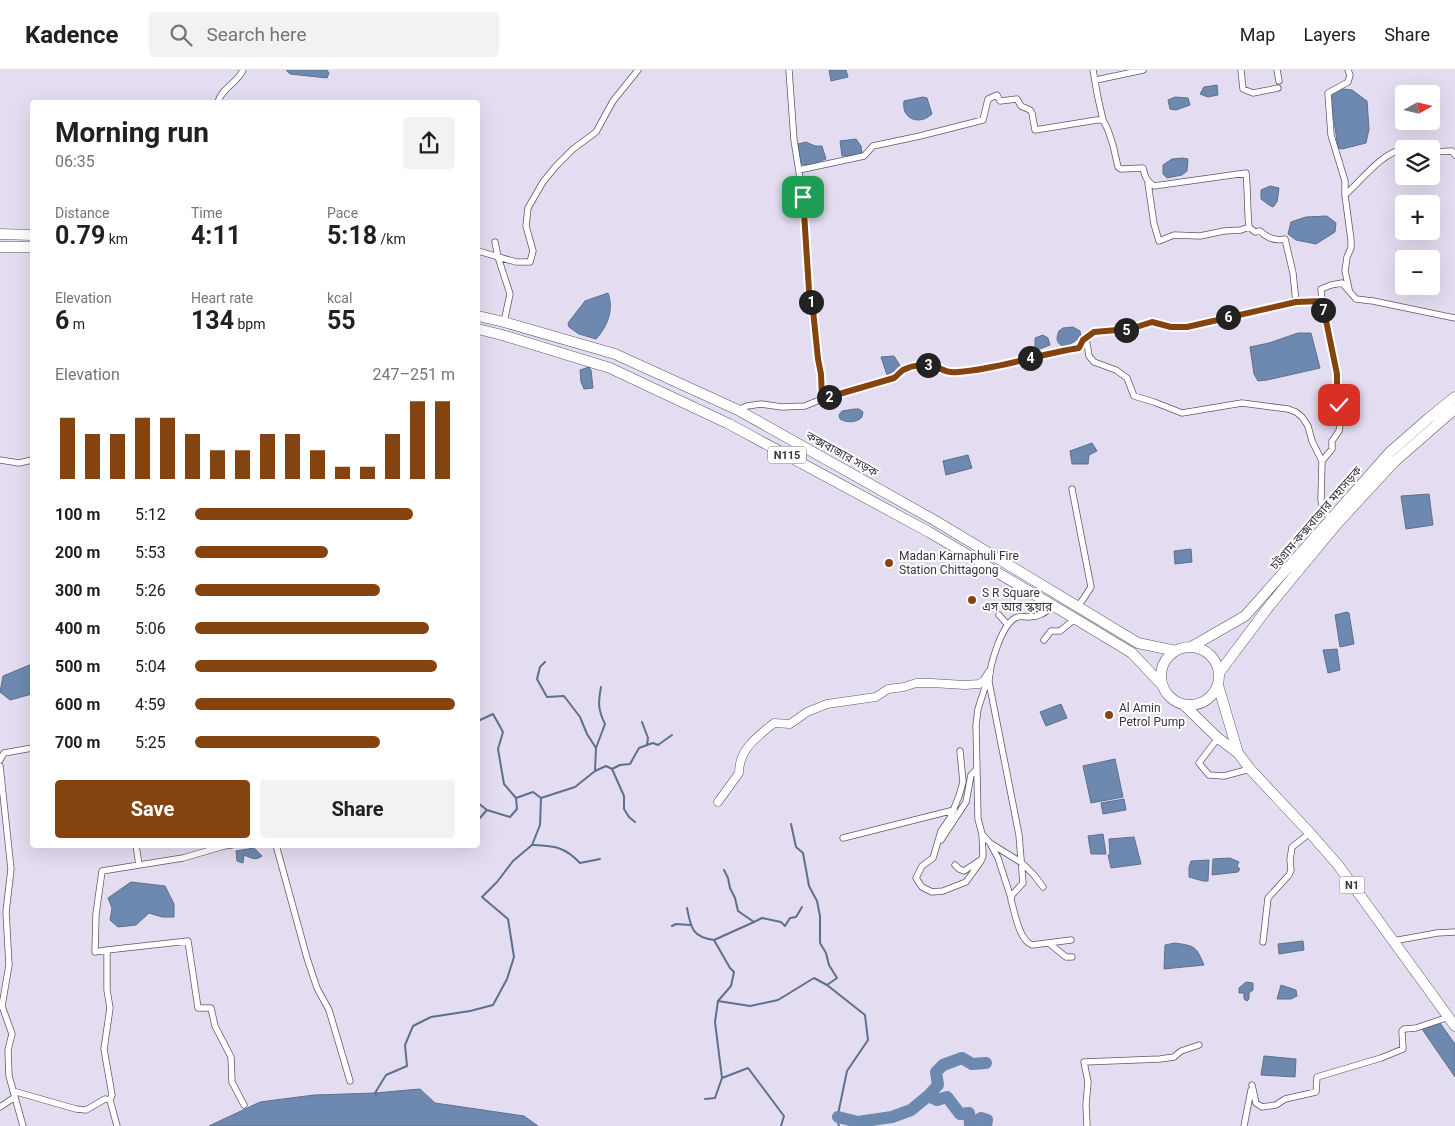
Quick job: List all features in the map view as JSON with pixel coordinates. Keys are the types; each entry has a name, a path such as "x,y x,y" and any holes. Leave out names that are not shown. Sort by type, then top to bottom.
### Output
{"highway":[{"path":"0,234 30,235"},
{"path":"0,247 30,247"},
{"name":"কক্সবাজার সড়ক","path":"480,316 615,354 738,410 934,520 1138,643 1176,651"},
{"name":"N115","path":"480,330 610,368 729,424 929,532 1132,653 1163,686"},
{"name":"চট্টগ্রাম-কক্সবাজার মহাসড়ক","path":"1191,647 1245,616 1390,452 1455,397"},
{"name":"চট্টগ্রাম-কক্সবাজার মহাসড়ক","path":"1219,673 1270,605 1336,525 1394,462 1455,409"},
{"path":"1191,647 1198,648 1210,655 1214,660 1219,673 1218,686 1210,698 1204,702 1184,705 1168,696 1163,686 1161,672 1166,660 1176,651 1191,647"},
{"name":"N1","path":"1218,686 1238,754"},
{"name":"N1","path":"1184,705 1218,738 1238,754 1338,865 1452,1021"}],"street":[{"path":"219,100 220,95 228,89 243,70"},
{"path":"480,252 516,262 530,262 532,251 526,226 528,208 543,182 556,166 573,149 596,132 613,101 638,70"},
{"path":"789,70 794,140 803,197 809,290 821,374 822,399"},
{"path":"1093,70 1103,120 1121,170 1143,168 1145,178 1154,186 1246,173 1249,227 1255,232 1260,231 1266,237 1280,240 1285,239 1293,273 1296,302"},
{"path":"1096,80 1143,70"},
{"path":"1241,70 1243,89 1253,93 1278,84 1277,70"},
{"path":"1348,70 1350,75 1348,82 1328,93 1331,135 1345,181 1351,240 1345,270 1348,287 1356,299"},
{"path":"799,170 864,156 873,146 983,120 988,99 997,95 1000,101 1017,99 1022,106 1030,110 1035,130 1103,120"},
{"path":"1440,152 1452,151 1455,155"},
{"path":"1345,195 1382,159 1395,152"},
{"path":"1148,182 1154,224 1159,241 1174,235 1200,236 1241,230 1249,227"},
{"path":"495,242 510,294 504,322"},
{"path":"1322,461 1332,449 1332,441 1339,432 1341,420 1337,392 1337,374 1321,289 1342,283 1356,299 1455,318"},
{"path":"738,410 747,406 761,404 805,406 822,399 894,378 903,370 923,364 946,372 958,372 1079,348 1083,340 1094,332 1127,330 1152,322 1171,327 1187,327 1296,302 1322,301"},
{"path":"1086,338 1089,356 1094,362 1116,370 1127,378 1134,396 1182,413 1242,404 1288,409 1302,416 1322,461 1323,511 1331,518"},
{"path":"0,460 19,463 30,460"},
{"path":"1072,488 1091,587 1077,607"},
{"path":"960,751 963,782 954,810 941,831 933,858 922,866 916,878 922,887 932,892 943,891 966,882 982,858 982,834 978,819 976,724 978,709 999,641 1007,624 1018,617 1033,618 1040,616 1053,606"},
{"path":"999,615 1007,624"},
{"path":"1044,640 1051,631 1060,631 1075,619"},
{"path":"718,802 739,773 745,749 774,723 790,724 807,712 827,704 876,697 888,689 916,683 979,684 984,682 989,673"},
{"path":"989,673 989,682 1017,826 1022,863 1023,882 1012,895 1011,900"},
{"path":"1218,738 1199,763 1209,775 1224,776 1250,769"},
{"path":"0,760 2,753 30,748"},
{"path":"0,766 11,869 6,912 10,965 2,1006 12,1034 8,1050 9,1076 23,1126"},
{"path":"935,852 946,831 966,802 970,775 976,770"},
{"path":"843,838 954,810"},
{"path":"1263,942 1268,898 1289,875 1292,847 1310,833"},
{"path":"982,834 990,843 998,858 1023,939 1032,945 1071,940"},
{"path":"990,843 1022,863 1034,875 1042,888"},
{"path":"137,848 140,865"},
{"path":"217,848 183,858 102,871 96,914 95,952 188,941 198,1008 211,1008 215,1026 231,1057 232,1082 244,1105"},
{"path":"277,848 307,958 317,988 329,1010 350,1082"},
{"path":"955,865 964,871 982,858"},
{"path":"0,932 7,928"},
{"path":"1394,941 1455,932"},
{"path":"1050,944 1066,957 1072,957"},
{"path":"107,950 107,990 110,1008 104,1049 112,1095 110,1100 117,1126"},
{"path":"1244,1126 1252,1085 1256,1103 1262,1106 1276,1105 1285,1099 1316,1092 1317,1077 1380,1058 1402,1049 1402,1031 1404,1029 1452,1021"},
{"path":"1087,1126 1088,1082 1084,1062 1174,1057 1181,1050 1199,1045"},
{"path":"14,1094 86,1110 105,1099 110,1100"},
{"path":"0,1107 14,1094"}],"water":[{"path":"286,70 327,70 329,73 327,78 290,74"},
{"path":"829,70 846,70 848,77 831,81"},
{"path":"1217,85 1218,95 1208,97 1200,94 1204,87"},
{"path":"1343,89 1352,90 1367,101 1369,129 1366,143 1342,149 1338,148 1331,100 1334,92"},
{"path":"923,97 927,98 932,114 922,120 912,119 905,112 904,101"},
{"path":"1175,97 1188,98 1190,105 1176,110 1170,109 1168,100"},
{"path":"856,139 861,146 862,154 842,156 840,141"},
{"path":"806,142 815,146 822,146 826,159 809,165 801,164 798,144"},
{"path":"1172,159 1188,159 1187,171 1182,175 1167,178 1163,174 1163,165"},
{"path":"1270,186 1279,188 1277,202 1273,207 1261,199 1261,190"},
{"path":"1327,216 1336,223 1335,232 1316,244 1296,240 1288,234 1291,222 1306,217"},
{"path":"608,293 610,299 609,317 604,329 596,339 579,334 569,327 568,323 585,301"},
{"path":"1073,327 1080,331 1081,337 1069,345 1062,346 1057,340 1059,331 1063,328"},
{"path":"1298,333 1311,333 1320,368 1258,381 1254,374 1250,347"},
{"path":"1043,335 1048,338 1050,345 1037,350 1035,349 1035,338"},
{"path":"894,356 901,367 887,375 881,357"},
{"path":"589,367 593,388 584,389 580,370"},
{"path":"855,409 863,412 860,419 851,422 840,419 839,415 842,411"},
{"path":"1092,443 1097,451 1089,455 1088,464 1072,464 1070,451"},
{"path":"968,455 972,468 946,475 943,461"},
{"path":"1429,494 1433,525 1406,529 1401,496"},
{"path":"1191,549 1192,562 1175,564 1174,551"},
{"path":"1349,613 1354,644 1340,647 1335,615"},
{"path":"1337,649 1340,670 1328,673 1323,650"},
{"path":"30,665 30,695 10,700 0,692 3,676"},
{"path":"1061,704 1067,718 1046,726 1040,712"},
{"path":"1115,759 1123,797 1091,803 1083,766"},
{"path":"1124,799 1126,810 1103,814 1101,803"},
{"path":"1103,834 1106,854 1091,854 1088,836"},
{"path":"1134,837 1141,864 1111,868 1108,855 1110,855 1109,839"},
{"path":"254,848 262,856 260,858 256,859 244,855 243,863 237,861 236,851"},
{"path":"1230,858 1239,862 1237,866 1240,869 1238,872 1212,875 1213,859"},
{"path":"1209,860 1208,881 1189,877 1191,861"},
{"path":"131,882 165,886 174,904 174,917 162,917 149,913 136,925 118,927 110,920 112,908 108,898"},
{"path":"1303,941 1304,950 1279,954 1278,944"},
{"path":"1175,943 1191,946 1197,950 1204,965 1164,969 1165,945"},
{"path":"1246,982 1253,983 1253,990 1249,993 1247,1001 1244,999 1244,993 1239,993 1239,988"},
{"path":"1281,985 1296,990 1297,996 1291,999 1277,999"},
{"path":"1440,1023 1455,1044 1455,1077 1422,1029"},
{"path":"1264,1056 1296,1059 1295,1077 1261,1075"},
{"path":"420,1089 435,1103 524,1116 538,1126 209,1126 260,1102 314,1095"}],"waterway":[{"path":"545,662 540,667 537,679 547,697 564,696 580,717 587,734 596,748"},
{"path":"595,771 596,748 605,724 599,706 601,687"},
{"path":"480,720 493,714 503,732 498,749 504,784 516,798"},
{"path":"612,769 620,765 630,764 639,748 647,745 648,738 642,722"},
{"path":"647,745 653,743 658,745 672,735"},
{"path":"376,1095 375,1093 386,1075 407,1066 405,1045 413,1026 431,1017 470,1011 493,1005 507,979 514,957 508,919 482,897 497,882 513,861 532,845 540,825 541,798 575,787 595,771 606,766 612,769 624,796 624,809 635,822"},
{"path":"480,805 487,810 510,817 517,809 516,798 533,792 541,798"},
{"path":"480,818 487,810"},
{"path":"791,824 796,847 803,853 809,886 817,901 820,916 820,943 826,953 829,965 837,978 827,985"},
{"path":"532,845 564,850 580,863 600,859"},
{"path":"724,870 738,911 754,922 714,940 734,972 731,986 718,1001 715,1022 722,1078 748,1068 784,1116 781,1126"},
{"path":"754,922 762,918 781,922 785,926 790,918 796,917 802,907"},
{"path":"687,908 690,921 697,934 714,940"},
{"path":"672,926 676,924 690,925"},
{"path":"718,1001 750,1006 778,1000 814,978 827,985 865,1015 868,1040 847,1071 837,1119 839,1126"},
{"path":"928,1096 938,1085 936,1072 943,1065 962,1058 972,1064 986,1063"},
{"path":"705,1099 715,1098 722,1078"},
{"path":"838,1117 858,1122 892,1117 911,1110 928,1096 937,1100 947,1097 960,1114 969,1113 970,1125 981,1118 987,1120 986,1126"}],"place":[{"name":"Madan Karnaphuli Fire Station Chittagong","path":"889,563"},
{"name":"S R Square এস আর স্কয়ার","path":"972,600"},
{"name":"Al Amin Petrol Pump","path":"1109,715"}],"route":[{"path":"803,197 809,290 821,374 822,399 894,378 903,370 923,364 946,372 987,368 1079,348 1083,340 1094,332 1127,330 1152,322 1171,327 1187,327 1296,302 1322,301 1337,374 1339,405"}]}
